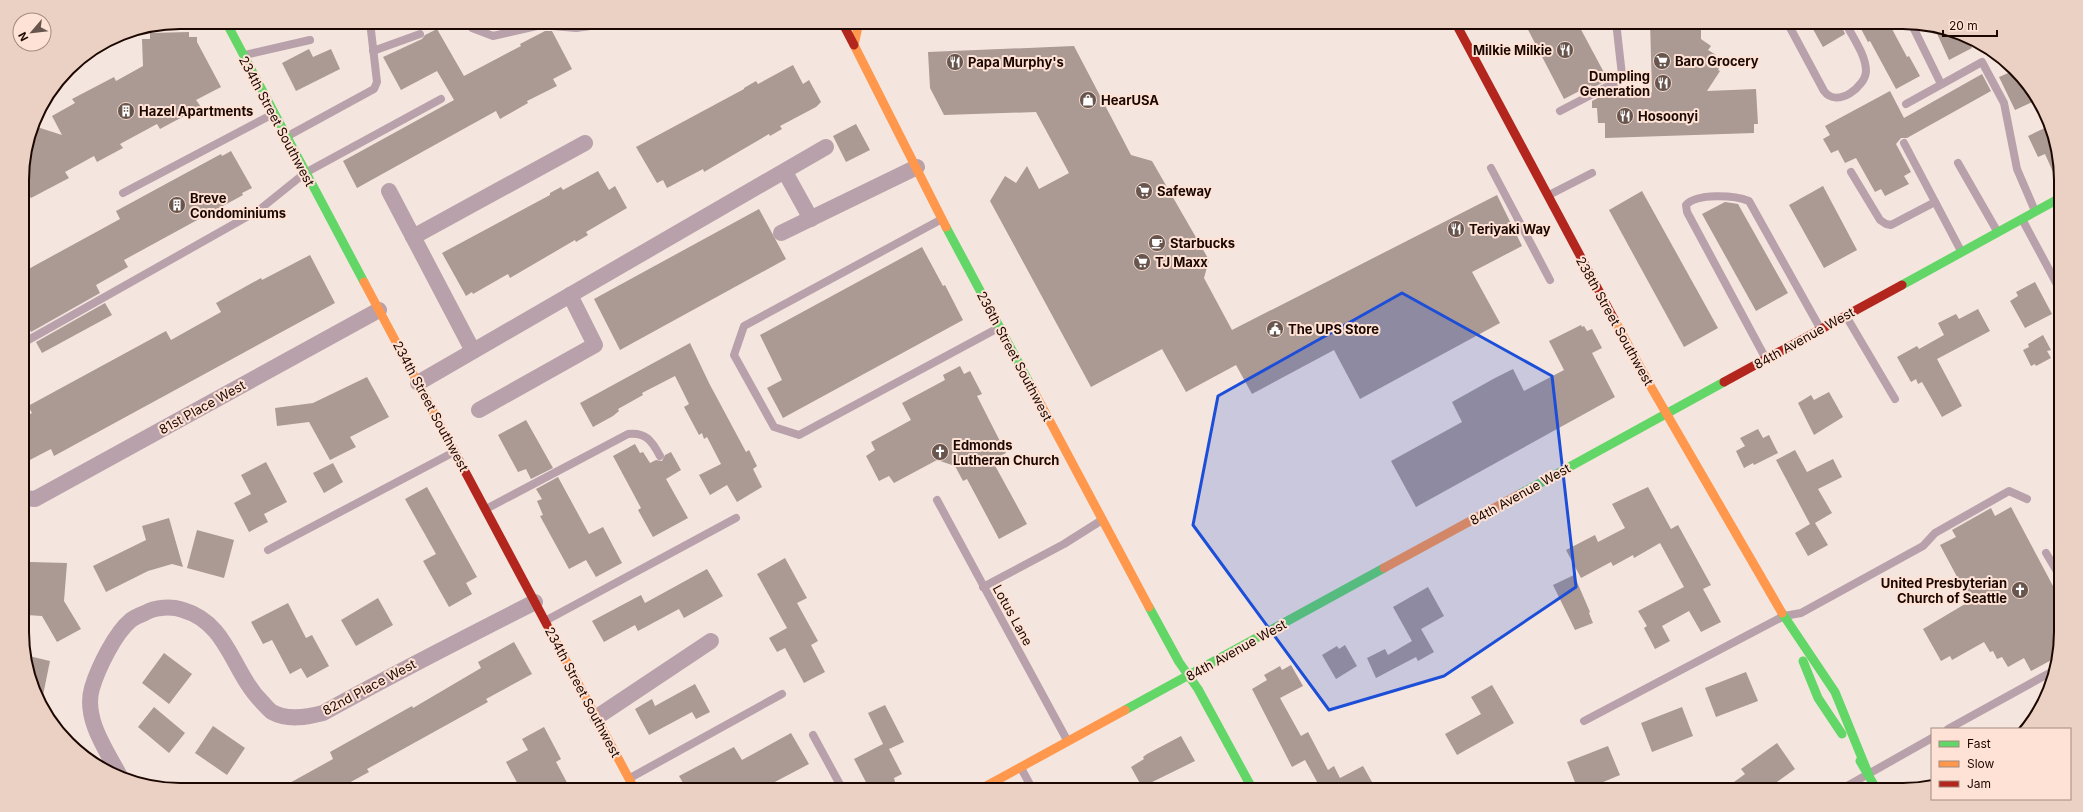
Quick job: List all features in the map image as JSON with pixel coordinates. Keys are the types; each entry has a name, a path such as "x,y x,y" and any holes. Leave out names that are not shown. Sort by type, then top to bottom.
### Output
{"street":[{"name":"234th Street Southwest","path":"229,29 242,56 486,508 632,783"},
{"name":"236th Street Southwest","path":"846,29 917,167 942,219 1102,520 1179,662 1189,676 1249,783"},
{"path":"854,46 858,29"},
{"name":"238th Street Southwest","path":"1459,29 1651,387 1784,616 1835,692 1873,783"},
{"path":"1464,29 1464,39"},
{"path":"413,237 585,143"},
{"path":"418,383 826,147"},
{"path":"780,233 917,167"},
{"path":"784,172 811,219"},
{"path":"389,191 473,351"},
{"name":"84th Avenue West","path":"992,783 2054,201"},
{"path":"479,410 595,345 570,295"},
{"name":"81st Place West","path":"29,498 35,499 379,310"},
{"name":"82nd Place West","path":"116,769 98,733 89,703 92,687 118,633 132,619 149,610 175,607 191,612 207,622 221,637 251,691 272,712 290,717 307,717 323,713 442,648 476,634 535,602"},
{"name":"238th Street Southwest","path":"1784,616 1818,698 1868,773"},
{"path":"597,717 711,641"}],"lane":[{"path":"286,137 374,89 377,82 371,29"},
{"path":"475,29 493,36 524,29"},
{"path":"1560,111 1616,82 1622,75 1617,29"},
{"path":"1791,29 1826,94 1835,99 1844,96 1862,83 1866,72 1865,63 1848,29"},
{"path":"1914,29 1941,84"},
{"path":"373,51 420,34"},
{"path":"242,56 310,40"},
{"path":"1906,104 1982,62 2004,103 2017,169 2035,211"},
{"path":"29,340 259,210 305,173 441,98"},
{"path":"123,193 273,113"},
{"path":"1904,143 1962,252"},
{"path":"1958,163 1997,232"},
{"path":"1491,168 1550,280"},
{"path":"1851,172 1880,220 1886,224 1891,224 1935,202"},
{"path":"1548,196 1592,173"},
{"path":"1766,359 1687,212 1686,205 1690,200 1729,195 1749,201 1821,329"},
{"path":"942,219 744,326 734,355 774,427 799,435 1000,327"},
{"path":"2022,219 2054,279"},
{"path":"1845,315 1895,399"},
{"path":"486,508 628,434 636,433 647,437 660,456"},
{"path":"268,550 455,451"},
{"path":"1584,721 1784,616 1801,612 1829,597 1923,546 1934,533 2009,491 2027,499"},
{"name":"Lotus Lane","path":"937,500 1068,742"},
{"path":"546,621 736,518"},
{"path":"983,587 1064,544 1102,520"},
{"path":"2046,553 2054,566"},
{"path":"1950,728 2048,674"},
{"path":"629,778 782,694"},
{"path":"813,735 839,783"},
{"path":"1852,783 1931,739"},
{"path":"1021,767 1029,783"}],"highlighted area":[{"path":"1402,293 1552,376 1576,587 1444,676 1329,710 1193,525 1218,396"}],"building":[{"path":"437,29 464,76 521,46 520,44 545,31 552,31 572,69 553,79 557,86 527,101 528,103 500,119 496,111 357,188 343,161 454,100 437,71 401,90 383,57 422,39 425,35"},
{"name":"Milkie Milkie","path":"1528,29 1581,29 1608,80 1592,88 1591,85 1564,99"},
{"path":"1650,29 1701,29 1701,39 1711,46 1708,50 1716,55 1712,60 1721,65 1718,70 1720,71 1707,91 1756,89 1758,124 1754,124 1754,133 1605,138 1605,123 1598,123 1597,108 1592,108 1592,101 1613,90 1615,94 1652,92"},
{"path":"1813,29 1843,29 1845,34 1823,47"},
{"path":"1861,29 1892,29 1907,57 1909,56 1920,76 1896,89 1870,41 1868,42"},
{"name":"Hazel Apartments","path":"189,32 189,37 197,37 197,42 221,87 196,100 201,107 160,129 157,124 120,144 123,148 97,162 94,156 65,172 69,178 31,198 29,195 30,160 38,127 62,135 52,116 75,103 72,99 114,77 116,81 143,66 142,39 150,39 150,33"},
{"path":"1937,33 1961,40 1971,45 1972,48 1949,60"},
{"path":"1074,46 1131,155 1152,161 1209,260 1204,278 1232,330 1497,195 1522,246 1472,272 1500,323 1360,399 1334,350 1252,394 1236,365 1186,392 1162,349 1091,387 990,201 1005,176 1016,183 1027,166 1039,189 1069,173 1036,112 944,115 930,88 928,52"},
{"path":"309,49 313,57 331,49 340,69 296,91 282,63"},
{"path":"793,65 803,84 809,80 821,102 816,107 780,126 782,129 770,136 769,134 704,172 703,169 667,188 663,180 657,183 636,147 744,89 756,81 758,84"},
{"path":"2009,72 2017,80 2033,102 2015,110 1999,77"},
{"path":"1982,74 1991,91 1907,138 1901,138 1896,144 1911,172 1904,176 1909,184 1885,196 1881,189 1875,192 1856,158 1845,163 1838,150 1831,153 1823,139 1830,135 1825,126 1890,91 1904,118"},
{"path":"856,124 870,150 846,162 833,136"},
{"path":"2045,128 2053,160 2054,174 2045,154 2038,157 2028,136"},
{"path":"231,151 252,188 242,193 243,195 124,260 128,267 96,285 100,293 31,332 29,328 29,269 120,219 116,211 221,154 222,156"},
{"path":"598,171 609,190 615,186 627,208 586,232 588,235 576,242 575,240 510,278 508,274 473,294 472,292 466,296 442,253 550,195 550,193 561,187 563,190"},
{"path":"1823,186 1857,250 1824,268 1789,205"},
{"path":"1642,191 1718,328 1684,347 1609,210"},
{"path":"1725,202 1738,204 1788,293 1756,311 1702,214"},
{"path":"759,209 786,259 620,350 594,299"},
{"path":"922,247 943,286 945,285 963,320 783,418 767,388 782,380 760,335"},
{"path":"310,255 335,303 54,456 51,449 29,460 29,414 32,413 29,405 166,331 171,340 221,312 216,303 261,278 262,280"},
{"path":"2035,282 2052,314 2025,328 2010,301 2018,296 2016,292"},
{"path":"105,303 112,315 42,353 36,342"},
{"path":"1978,309 1990,331 1937,359 1962,406 1942,417 1922,382 1918,384 1916,379 1911,382 1897,357 1917,346 1919,349 1944,335 1938,323 1956,314 1959,319"},
{"path":"1581,325 1582,327 1584,326 1587,331 1592,329 1602,348 1592,353 1615,397 1416,507 1391,461 1462,422 1452,402 1495,378 1513,369 1524,391 1564,370 1549,341"},
{"path":"2043,335 2051,350 2047,351 2051,358 2036,366 2035,364 2031,366 2023,350 2029,347 2028,344"},
{"path":"690,343 709,383 746,452 749,450 757,466 753,469 762,487 737,502 727,485 710,495 699,475 721,464 707,437 704,439 702,433 699,435 684,407 689,404 675,376 642,393 643,395 618,409 619,411 613,416 593,427 580,403"},
{"name":"Edmonds Lutheran Church","path":"960,366 964,374 970,371 982,394 977,396 1006,453 992,460 1027,524 999,539 967,479 963,481 955,466 937,460 894,483 889,476 879,481 866,456 875,450 871,442 911,420 902,403 945,380 943,375"},
{"path":"367,377 389,417 350,437 356,447 330,460 309,422 277,426 275,408 313,403"},
{"path":"1829,392 1843,417 1814,435 1798,403 1811,395 1814,400"},
{"path":"526,420 553,468 531,479 526,469 518,472 498,435"},
{"path":"1758,429 1763,438 1769,435 1778,453 1754,465 1753,463 1744,468 1736,451 1745,446 1740,438"},
{"path":"635,444 640,453 643,452 650,463 656,460 662,461 665,455 671,452 681,470 666,479 688,518 653,537 638,510 641,508 613,456"},
{"path":"1795,450 1807,472 1833,459 1842,477 1818,489 1832,513 1815,523 1828,545 1808,556 1795,533 1810,524 1776,460"},
{"path":"266,462 287,502 264,514 268,522 249,532 234,503 251,494 241,475"},
{"path":"333,463 343,482 324,493 313,473"},
{"path":"558,477 589,534 603,527 622,563 596,577 586,560 569,569 540,516 543,515 537,501 542,499 536,489"},
{"path":"427,487 477,577 466,583 472,594 449,607 423,561 436,554 405,499"},
{"path":"1648,487 1671,529 1678,525 1711,585 1703,589 1721,622 1701,632 1689,611 1662,626 1670,641 1655,649 1644,628 1647,626 1638,611 1684,587 1660,543 1634,558 1633,555 1613,566 1611,562 1581,578 1566,550 1595,535 1598,542 1625,528 1612,504"},
{"name":"United Presbyterian Church of Seattle","path":"2011,507 2054,588 2054,642 2051,660 2031,671 2024,658 2008,667 2002,657 1997,659 1993,651 1990,652 1984,642 1952,660 1950,656 1941,661 1923,629 1970,601 1940,545 1956,537 1952,530 1991,508 1995,516"},
{"path":"169,518 183,567 172,564 148,571 106,592 93,566 146,540 142,526"},
{"path":"197,530 234,540 224,578 187,568"},
{"path":"785,558 807,598 797,603 818,641 811,645 825,672 804,683 785,648 777,652 769,638 787,628 757,574"},
{"path":"30,562 67,563 64,601 81,629 57,642 42,616 29,615"},
{"path":"707,569 723,596 684,618 679,609 638,631 635,625 604,642 592,621 641,595 645,603"},
{"path":"1574,575 1590,612 1589,613 1593,623 1575,630 1553,585"},
{"path":"1428,587 1444,616 1421,629 1434,652 1418,661 1416,657 1376,678 1367,658 1385,649 1388,655 1412,641 1393,607"},
{"path":"378,598 393,625 356,646 341,620"},
{"path":"288,603 306,638 312,635 329,666 307,678 301,668 290,674 272,640 263,644 251,622"},
{"path":"514,642 532,674 486,699 488,702 367,769 369,772 349,783 290,783 333,759 330,752 412,706 413,708 481,668 478,662"},
{"path":"1345,645 1357,666 1336,679 1322,655 1337,646 1339,649"},
{"path":"164,653 192,674 169,704 142,683"},
{"path":"31,656 50,661 43,695 37,681"},
{"path":"1291,665 1303,686 1280,698 1301,736 1308,732 1328,770 1334,766 1340,778 1363,766 1372,782 1318,783 1305,760 1292,767 1252,689 1267,680 1264,675 1280,666 1282,670"},
{"path":"1746,672 1758,701 1716,717 1705,688"},
{"path":"695,684 710,712 696,719 692,712 649,735 635,709 652,699 655,706"},
{"path":"1492,685 1514,723 1457,755 1445,734 1481,714 1471,697"},
{"path":"885,705 904,742 889,749 902,774 894,778 895,782 893,783 866,783 854,759 883,744 868,713"},
{"path":"154,707 185,733 169,753 138,727"},
{"path":"1682,707 1693,736 1652,752 1641,723"},
{"path":"213,726 245,748 227,775 195,753"},
{"path":"544,727 561,759 556,762 567,783 517,783 506,762 528,750 522,739"},
{"path":"791,733 809,764 773,783 683,783 679,776 734,747 742,760"},
{"path":"1181,736 1195,761 1150,783 1140,783 1131,767 1144,759 1143,757"},
{"path":"1777,743 1795,769 1776,783 1733,783 1745,774 1741,769"},
{"path":"1608,746 1620,775 1601,783 1575,783 1567,762"}],"traffic: fast":[{"path":"230,29 364,282"},
{"path":"1902,285 2054,201"},
{"path":"946,227 1030,384"},
{"path":"1520,494 1724,382"},
{"path":"1125,710 1384,568"},
{"path":"1149,607 1179,662 1198,689 1249,783"},
{"path":"1782,613 1835,692 1868,773"},
{"path":"1803,661 1818,698 1842,734"},
{"path":"1860,761 1873,783"}],"traffic: slow":[{"path":"857,29 854,45 946,227"},
{"path":"364,282 452,447"},
{"path":"1614,319 1651,387 1782,613"},
{"path":"1030,384 1149,607"},
{"path":"1384,568 1520,494"},
{"path":"547,625 631,783"},
{"path":"992,783 1125,710"}],"traffic: jam":[{"path":"846,29 854,45"},
{"path":"1459,29 1614,319"},
{"path":"1724,382 1902,285"},
{"path":"452,447 547,625"}],"place":[{"name":"Milkie Milkie","path":"1565,50"},
{"name":"Baro Grocery","path":"1662,61"},
{"name":"Papa Murphy's","path":"955,62"},
{"name":"Dumpling Generation","path":"1663,83"},
{"name":"HearUSA","path":"1088,100"},
{"name":"Hazel Apartments","path":"126,111"},
{"name":"Hosoonyi","path":"1625,116"},
{"name":"Safeway","path":"1144,191"},
{"name":"Breve Condominiums","path":"177,205"},
{"name":"Teriyaki Way","path":"1456,229"},
{"name":"Starbucks","path":"1157,243"},
{"name":"TJ Maxx","path":"1142,262"},
{"name":"The UPS Store","path":"1275,329"},
{"name":"Edmonds Lutheran Church","path":"940,452"},
{"name":"United Presbyterian Church of Seattle","path":"2020,590"}]}
